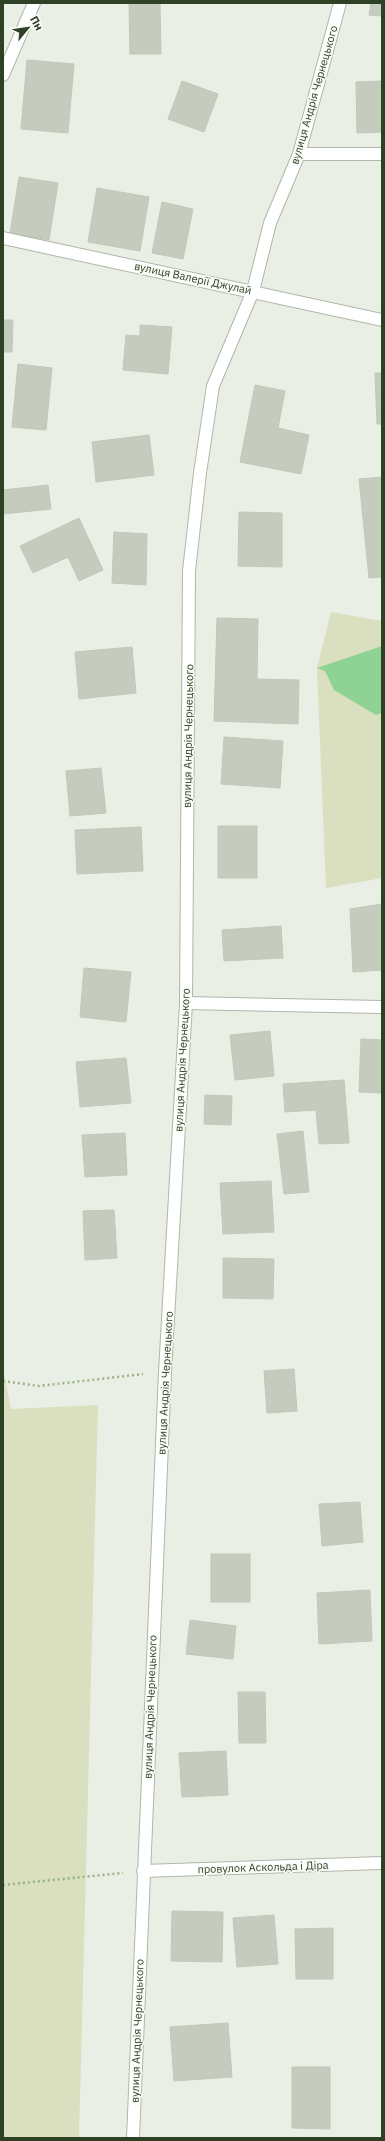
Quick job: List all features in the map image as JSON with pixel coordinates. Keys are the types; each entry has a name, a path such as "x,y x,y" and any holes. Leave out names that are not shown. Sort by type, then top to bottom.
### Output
{"street":[{"path":"3,75 34,3"},
{"name":"вулиця Андрія Чернецького","path":"133,2138 165,1372 186,1003 190,564 200,473 214,386 253,291 270,223 299,154 340,3"},
{"path":"299,154 382,154"},
{"name":"вулиця Валерії Джулай","path":"3,238 382,320"},
{"path":"186,1003 382,1007"},
{"name":"провулок Аскольда і Діра","path":"143,1871 382,1863"}],"path":[{"path":"3,1381 39,1386 165,1372"},
{"path":"3,1885 143,1871"}],"shaded area":[{"path":"331,612 382,621 382,878 326,888 317,668"},
{"path":"382,646 382,713 376,715 334,690 325,671 317,668"},
{"path":"3,1369 11,1409 98,1405 79,2138 3,2138"}],"building":[{"path":"129,3 160,3 161,54 130,54"},
{"path":"371,3 382,3 382,16 369,15"},
{"path":"27,60 74,64 68,133 21,129"},
{"path":"182,81 218,94 204,132 168,119"},
{"path":"382,81 382,132 357,133 356,82"},
{"path":"19,177 58,183 49,240 10,233"},
{"path":"97,188 149,197 140,251 88,242"},
{"path":"162,202 193,209 183,259 152,253"},
{"path":"3,320 13,320 12,352 3,352"},
{"path":"140,325 172,327 168,374 123,370 126,335 140,336"},
{"path":"18,364 52,368 46,430 12,427"},
{"path":"375,373 382,373 382,424 377,424"},
{"path":"255,385 285,391 278,428 309,435 301,474 240,462"},
{"path":"149,435 154,475 96,482 92,442"},
{"path":"382,477 382,577 369,578 359,479"},
{"path":"48,485 51,509 3,514 3,490"},
{"path":"239,512 282,513 282,567 238,566"},
{"path":"79,518 103,570 79,581 68,557 33,573 20,546"},
{"path":"114,532 147,534 146,585 112,583"},
{"path":"217,618 258,619 257,679 299,680 298,724 214,721"},
{"path":"132,647 136,693 79,699 75,652"},
{"path":"224,737 283,741 280,788 221,784"},
{"path":"101,768 106,813 70,816 66,771"},
{"path":"218,826 257,826 257,878 218,878"},
{"path":"141,827 143,871 77,874 75,830"},
{"path":"382,904 382,970 353,972 350,909"},
{"path":"281,926 283,958 224,961 222,930"},
{"path":"84,968 131,972 126,1022 80,1017"},
{"path":"270,1031 274,1076 235,1080 230,1035"},
{"path":"361,1039 382,1040 382,1093 359,1092"},
{"path":"126,1058 131,1103 80,1107 76,1062"},
{"path":"344,1080 349,1143 319,1144 316,1110 285,1112 283,1084"},
{"path":"205,1095 232,1096 231,1125 204,1124"},
{"path":"303,1131 309,1192 284,1194 277,1134"},
{"path":"125,1133 127,1175 85,1177 82,1135"},
{"path":"271,1181 274,1232 223,1234 220,1183"},
{"path":"114,1210 117,1258 85,1260 83,1211"},
{"path":"223,1258 274,1259 273,1299 223,1298"},
{"path":"294,1369 297,1411 267,1413 264,1371"},
{"path":"360,1502 363,1542 322,1546 319,1504"},
{"path":"211,1554 250,1554 250,1602 211,1602"},
{"path":"370,1590 372,1641 319,1644 317,1593"},
{"path":"190,1620 236,1626 233,1659 186,1654"},
{"path":"238,1692 265,1692 266,1743 239,1743"},
{"path":"226,1751 228,1795 182,1797 179,1753"},
{"path":"172,1911 223,1912 222,1962 171,1961"},
{"path":"274,1915 278,1964 237,1967 233,1918"},
{"path":"333,1928 333,1979 296,1979 295,1929"},
{"path":"228,2023 232,2077 174,2081 170,2027"},
{"path":"292,2067 330,2067 330,2129 292,2128"}]}
